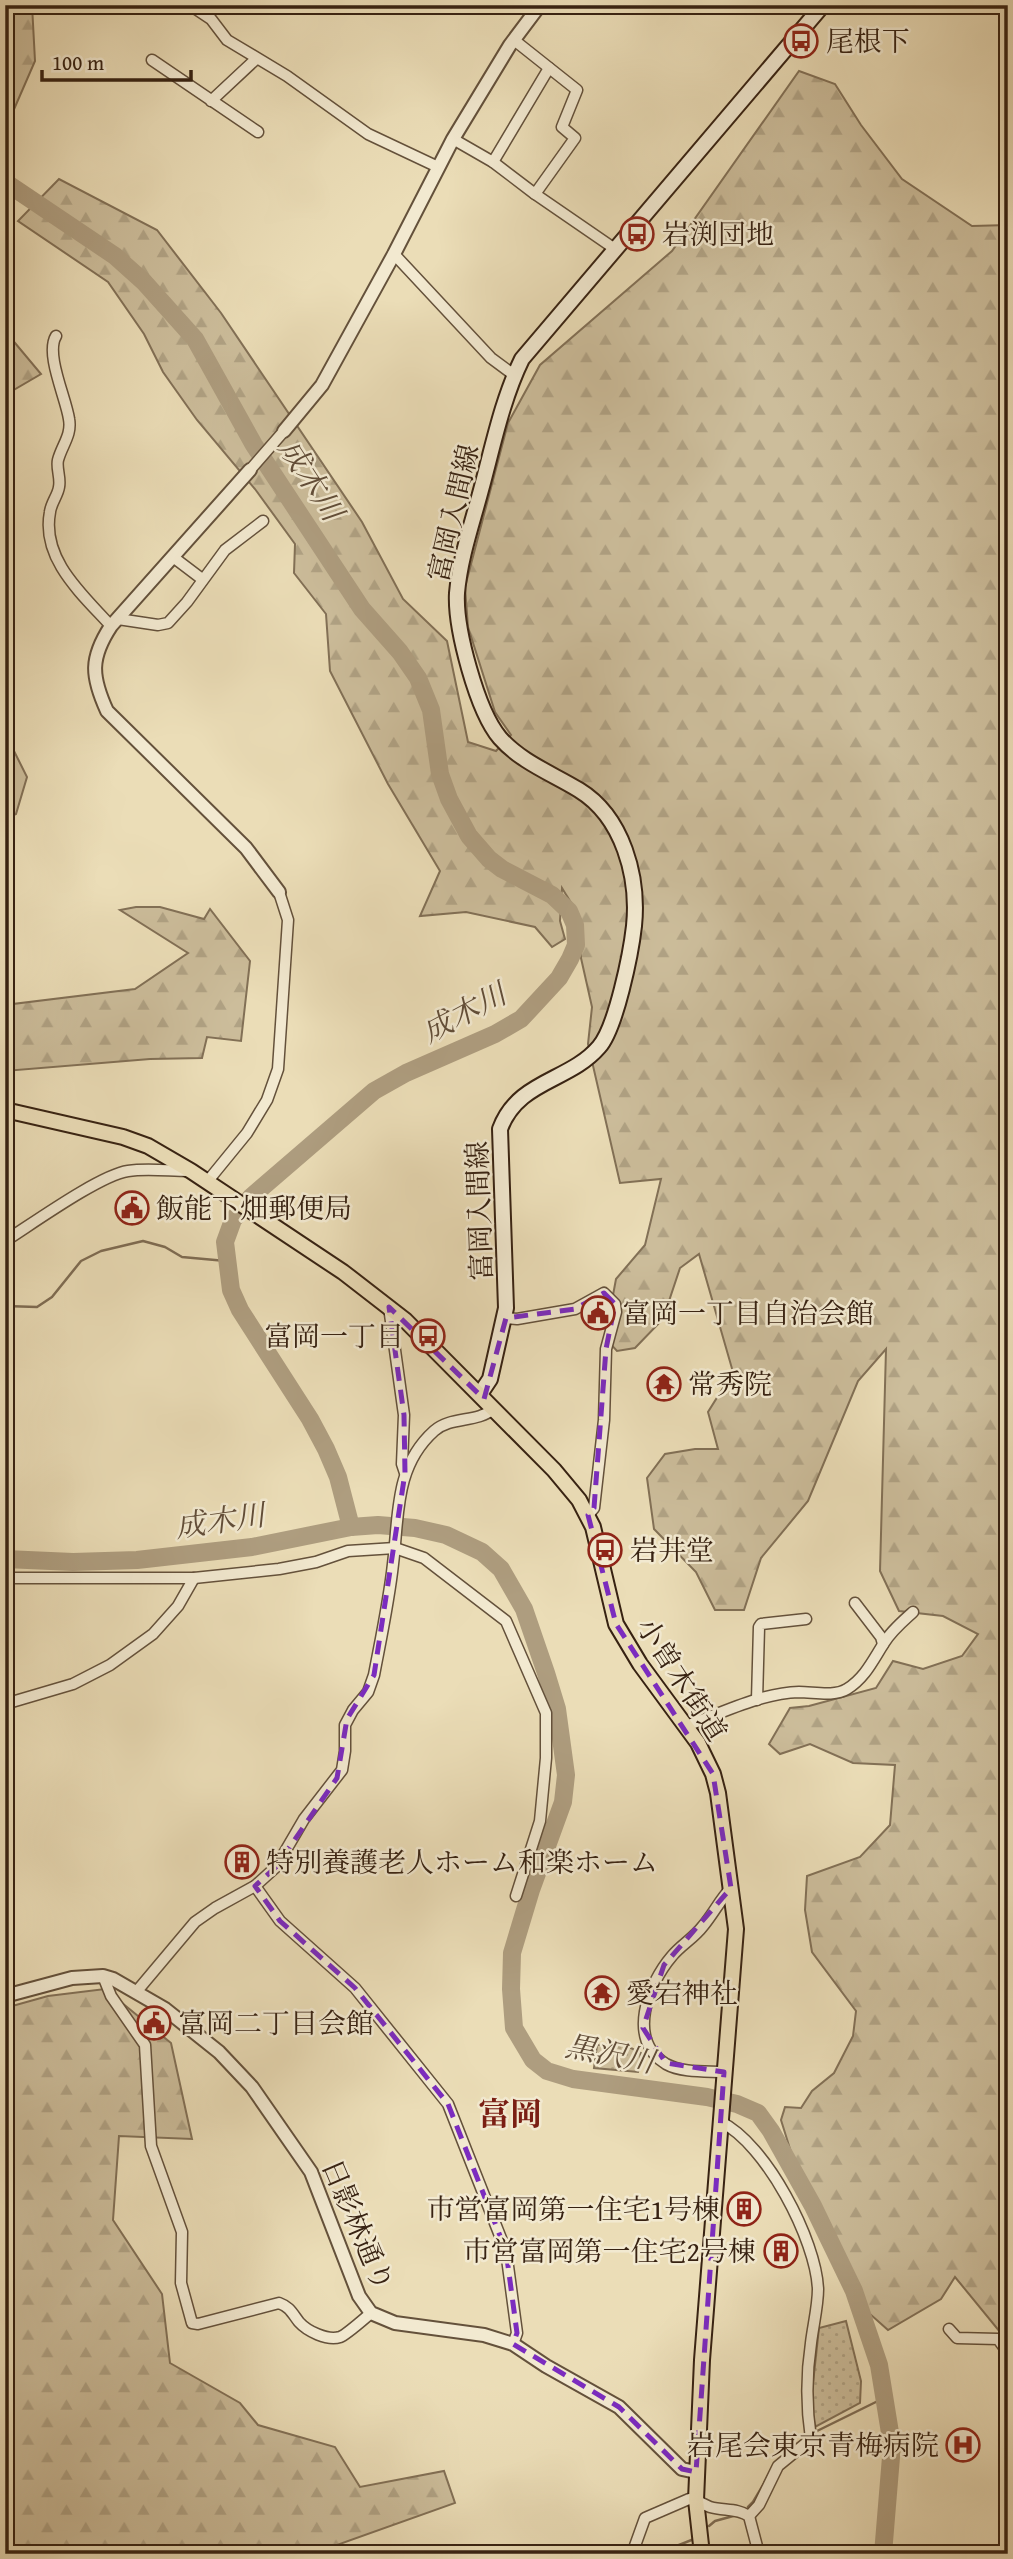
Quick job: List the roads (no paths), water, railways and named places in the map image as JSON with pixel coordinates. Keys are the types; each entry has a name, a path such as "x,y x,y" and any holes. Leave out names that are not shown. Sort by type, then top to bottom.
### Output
{"main road":[{"name":"富岡入間線","path":"480,1394 490,1379 506,1318 500,1129 505,1116 524,1094 589,1056 605,1039 627,962 635,904 626,854 620,836 606,812 581,791 529,762 502,741 494,730 478,693 460,631 457,612 460,574 514,375 532,345 823,5"},
{"name":"小曽木街道","path":"5,1110 123,1137 148,1146 191,1171 343,1272 389,1307 480,1394 567,1484 588,1515 596,1537 616,1624 634,1655 706,1758 716,1784 736,1929 702,2360 696,2472 702,2554"}],"street":[{"path":"190,5 211,19 227,40 288,76 368,134 438,167"},
{"path":"211,1185 267,1100 278,1069 288,920 279,892 246,848 107,711 96,688 94,665 99,645 115,622 284,431 321,385 394,254 453,139 514,40 540,5"},
{"path":"514,40 577,90 562,127 575,138 535,194"},
{"path":"211,101 256,59"},
{"path":"152,60 258,132"},
{"path":"493,162 549,68"},
{"path":"453,139 493,162 615,249"},
{"path":"394,254 491,358 514,375"},
{"path":"56,336 52,343 55,367 70,431 57,462 60,486 50,512 50,533 55,559 76,587 115,622 158,625 168,623 225,550 264,521"},
{"path":"173,557 202,579"},
{"path":"7,1237 99,1182 120,1173 138,1170 191,1171"},
{"path":"506,1318 517,1319 576,1309 604,1293 615,1304 616,1312 606,1349 604,1420 594,1508 588,1515"},
{"path":"389,1307 404,1415 402,1464 405,1473"},
{"path":"137,1991 195,1922 255,1886 276,1867 304,1819 342,1770 345,1725 368,1692 374,1675 405,1473 436,1429 449,1422 488,1413 493,1409"},
{"path":"5,1578 194,1578 278,1569 316,1562 348,1551 395,1548 424,1558 506,1621 546,1713 546,1758 540,1821 516,1896"},
{"path":"5,1704 73,1684 110,1665 158,1629 178,1606 194,1578"},
{"path":"855,1602 881,1637 883,1644"},
{"path":"686,1726 757,1700 794,1692 844,1691 876,1660 883,1644 913,1612"},
{"path":"757,1700 759,1627 806,1619"},
{"path":"255,1886 280,1921 355,1988 448,2104 506,2251 517,2333 513,2344"},
{"path":"724,2078 666,2063 646,2040 643,2028 649,1997 664,1965 680,1946 702,1927 731,1888"},
{"path":"5,1996 60,1981 103,1976 111,1996 145,2045 151,2146 181,2232 181,2283 192,2323 198,2324 279,2303 289,2308 300,2323 313,2332 338,2338 371,2313"},
{"name":"日影林通り","path":"103,1976 137,1991 191,2028 232,2064 295,2146 311,2172 359,2296 371,2313 395,2323 484,2335 513,2344 546,2366 620,2407 682,2469 696,2472"},
{"path":"721,2119 771,2168 792,2206 810,2253 818,2289 806,2394 811,2439 778,2466 759,2505 749,2516"},
{"path":"949,2329 957,2338 999,2339 1008,2353"},
{"path":"632,2554 645,2518 679,2502 696,2500 710,2507 741,2511 749,2516 759,2554"}],"waterway":[{"name":"成木川","path":"5,182 115,256 144,282 195,339 254,445 362,609 400,652 418,678 431,710 440,774 449,799 469,836 489,859 502,869 552,895 569,911 575,925 576,945 570,959 559,978 521,1019 374,1091 251,1197 233,1220 225,1242 231,1290 240,1310 310,1419 326,1449 338,1477 351,1527"},
{"path":"5,1306 37,1307 52,1297 81,1261 101,1251 143,1241 165,1247 182,1257 226,1261"},
{"name":"黒沢川","path":"5,1559 73,1562 137,1560 252,1547 351,1527 378,1525 415,1528 446,1535 482,1552 501,1569 524,1609 546,1673 557,1709 566,1775 563,1802 531,1890 512,1953 514,2028 533,2060 547,2071 573,2079 707,2097 737,2104 758,2113 771,2131 813,2206 854,2291 879,2365 892,2445 883,2554"},
{"path":"817,2431 884,2398"},
{"path":"794,2447 806,2437"},
{"path":"748,2507 769,2475"},
{"path":"709,2526 715,2521 737,2515"},
{"path":"656,2554 694,2539"}],"place":[{"name":"尾根下","path":"801,41"},
{"name":"岩渕団地","path":"637,234"},
{"name":"飯能下畑郵便局","path":"132,1208"},
{"name":"富岡一丁目自治会館","path":"598,1313"},
{"name":"富岡一丁目","path":"428,1336"},
{"name":"常秀院","path":"664,1384"},
{"name":"岩井堂","path":"605,1550"},
{"name":"特別養護老人ホーム和楽ホーム","path":"242,1862"},
{"name":"愛宕神社","path":"602,1993"},
{"name":"富岡二丁目会館","path":"154,2023"},
{"name":"市営富岡第一住宅1号棟","path":"744,2209"},
{"name":"市営富岡第一住宅2号棟","path":"781,2251"},
{"name":"岩尾会東京青梅病院","path":"963,2445"}],"district":[{"name":"富岡","path":"510,2114"}]}
